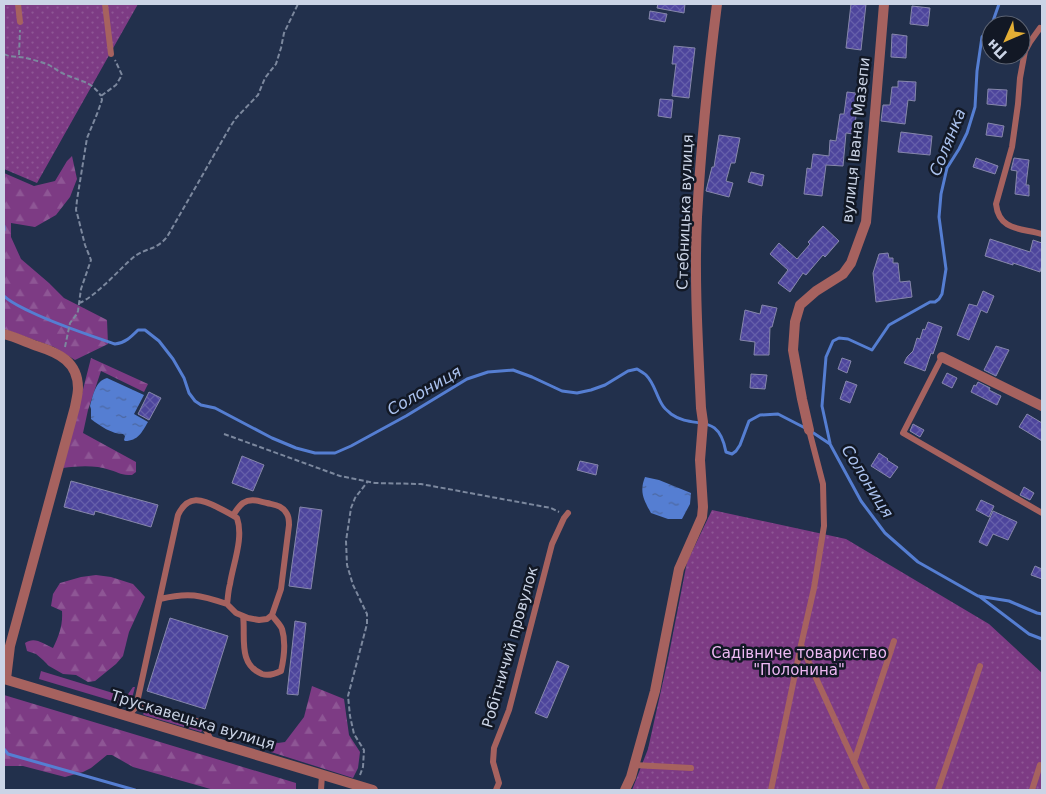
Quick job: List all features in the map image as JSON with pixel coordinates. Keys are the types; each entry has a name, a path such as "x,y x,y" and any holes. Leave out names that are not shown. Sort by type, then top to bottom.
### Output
{"street":[{"name":"Стебницька вулиця","path":"625,790 631,777 655,691 680,570 702,517 700,460 703,422 696,316 697,218 707,86 717,4"},
{"name":"вулиця Івана Мазепи","path":"809,430 793,350 795,322 800,305 816,291 843,274 851,263 866,222 884,4"},
{"path":"4,334 63,357 69,362 76,375 78,388 75,408 7,644 5,679"},
{"path":"942,357 1042,406"},
{"name":"Трускавецька вулиця","path":"5,679 373,790"}],"lane":[{"path":"18,4 20,22"},
{"path":"105,4 111,54"},
{"path":"1040,28 1025,51 1012,146 996,204 999,218 1009,226 1042,234"},
{"path":"942,357 903,433 1042,513"},
{"path":"771,790 814,588 824,526 823,484 809,430"},
{"path":"136,708 178,516 181,509 187,503 202,500 233,515 237,518 240,525 240,535 227,604"},
{"path":"160,599 190,594 208,597 227,604 236,613 243,616 259,620 267,619 272,615 281,589 289,525 288,515 276,504 269,504 258,500 250,500 242,504 233,515"},
{"name":"Робітничий провулок","path":"496,790 499,783 493,762 494,748 509,710 552,544 566,516"},
{"path":"243,616 245,654 250,665 264,675 275,674 281,671 283,661 284,640 282,628 272,615"},
{"path":"854,762 894,641"},
{"path":"801,644 868,790"},
{"path":"938,790 980,666"},
{"path":"128,716 136,708 145,705 200,722 212,742"},
{"path":"634,765 691,768"},
{"path":"1032,790 1040,765"},
{"path":"321,790 322,775"}],"path":[{"path":"78,303 83,302 99,289 135,256 156,247 167,237 230,127 258,95 264,78 276,64 284,33 298,4"},
{"path":"19,56 20,22"},
{"path":"4,54 42,62 69,76 89,83 101,96 102,100 87,138 76,210 91,260 81,289 77,314 70,323 67,335"},
{"path":"101,96 116,85 122,74 111,54"},
{"path":"224,434 340,476 374,483 421,484 551,508 566,516"},
{"path":"356,785 363,767 364,750 354,734 348,696 367,624 367,614 353,585 348,566 346,541 351,508 355,498 368,481"}],"green space":[{"path":"4,4 138,4 37,183 4,169"},
{"path":"72,156 77,179 70,197 56,215 35,227 11,223 11,237 21,259 64,298 107,320 108,344 75,360 54,347 4,329 4,173 34,186 55,181"},
{"path":"91,358 148,384 144,392 101,371 88,410 83,433 136,462 136,472 132,475 105,468 81,466 63,468"},
{"name":"Садівниче товариство \"Полонина\"","path":"712,510 846,539 989,624 1042,673 1042,790 632,790 648,749 687,562"},
{"path":"96,575 111,577 133,584 145,597 129,632 123,656 95,681 88,682 76,675 63,674 49,666 36,654 27,651 25,643 36,640 53,648 60,630 62,611 51,606 53,594 60,583"},
{"path":"41,671 126,697 135,687 131,702 126,705 39,679"},
{"path":"312,686 344,699 349,735 360,752 358,768 353,778 271,752 271,749 234,739 237,732 278,743 285,742 304,717"},
{"path":"4,695 296,783 296,790 214,790 133,767 112,755 107,755 83,772 65,777 23,766 4,766"},
{"path":"145,711 201,728 202,731 144,715"}],"water":[{"path":"107,378 144,395 134,414 148,422 139,435 129,441 124,440 125,436 123,434 110,431 91,419 90,406 95,389 100,382"},
{"path":"645,477 659,480 691,493 690,504 682,519 668,519 651,513 642,492"}],"building":[{"path":"658,4 685,4 684,13 657,8"},
{"path":"851,4 866,4 861,50 846,48"},
{"path":"912,6 930,8 928,26 910,24"},
{"path":"650,11 667,14 665,22 649,19"},
{"path":"892,34 907,36 906,58 891,57"},
{"path":"674,46 695,48 689,98 672,96 676,64 672,64"},
{"path":"898,81 916,82 915,101 908,100 905,124 881,121 883,105 890,105 892,87 898,87"},
{"path":"988,89 1007,90 1006,106 987,104"},
{"path":"847,92 856,93 854,115 856,116 854,134 846,133 843,166 826,165 822,196 804,194 807,168 811,169 813,154 829,156 830,140 836,141 840,114 844,114"},
{"path":"660,99 673,100 671,118 658,116"},
{"path":"988,123 1004,126 1002,137 986,135"},
{"path":"901,132 932,136 930,155 898,152"},
{"path":"719,135 740,138 735,163 731,163 726,181 733,183 729,197 706,191 712,167 714,167"},
{"path":"976,158 998,166 995,174 973,167"},
{"path":"1014,158 1029,160 1026,185 1029,185 1029,196 1015,194 1017,171 1011,170"},
{"path":"751,172 764,175 762,186 748,182"},
{"path":"823,226 839,241 825,257 823,255 806,275 803,273 790,292 778,283 788,270 770,254 779,243 797,259 810,244 808,242"},
{"path":"990,239 1030,252 1033,240 1042,243 1042,265 1040,272 985,256"},
{"path":"888,253 889,258 893,258 893,263 898,263 900,282 910,281 912,297 876,302 873,273 879,254"},
{"path":"983,291 994,296 987,313 981,310 969,340 957,335 969,304 977,306"},
{"path":"762,305 777,308 772,327 770,327 769,355 754,355 755,342 740,340 745,310 760,314"},
{"path":"928,322 942,327 925,371 904,363 913,351 917,338 920,339 923,329 925,330"},
{"path":"996,346 1009,350 996,376 984,370"},
{"path":"842,358 851,361 847,373 838,369"},
{"path":"947,373 957,378 952,388 942,383"},
{"path":"751,374 767,375 765,389 750,388"},
{"path":"846,381 857,385 850,403 840,399"},
{"path":"978,382 1001,396 997,405 971,392 974,385 976,386"},
{"path":"149,392 161,398 149,420 138,414"},
{"path":"1027,414 1042,423 1042,441 1019,427"},
{"path":"913,424 924,430 920,437 910,431"},
{"path":"879,453 898,467 890,478 871,466"},
{"path":"242,456 264,465 253,491 232,483"},
{"path":"580,461 598,465 596,475 577,470"},
{"path":"71,481 158,505 151,527 95,511 94,515 64,507"},
{"path":"1024,487 1034,493 1030,500 1020,495"},
{"path":"981,500 994,506 989,517 976,510"},
{"path":"300,507 322,510 311,589 289,586"},
{"path":"993,511 1017,522 1008,540 993,534 987,546 979,542"},
{"path":"1035,566 1042,569 1042,579 1031,575"},
{"path":"170,618 228,636 205,709 147,691"},
{"path":"295,621 306,623 298,695 287,694"},
{"path":"557,661 569,666 547,718 535,713"}],"waterway":[{"name":"Солянка","path":"830,443 822,406 826,357 833,341 839,338 848,339 872,350 889,325 930,302 935,302 942,294 946,269 939,217 941,194 947,168 967,133 975,107 977,71 982,37 993,21 999,4"},
{"name":"Солониця","path":"4,296 16,305 41,317 115,344 125,341 138,330 145,330 159,341 173,359 184,378 189,393 195,401 201,405 215,408 272,438 296,448 315,453 335,453 351,446 406,416 467,379 488,372 513,370 562,391 577,393 605,385 628,371 637,369 649,379 664,407 671,414 680,419 711,426 722,439 726,452 732,454 736,451 749,421 760,415 778,414 809,430 830,444 861,501 885,533 918,562 978,596 1009,601 1042,614"},
{"path":"979,596 1029,634 1042,639"},
{"path":"4,749 8,754 135,790"}]}
